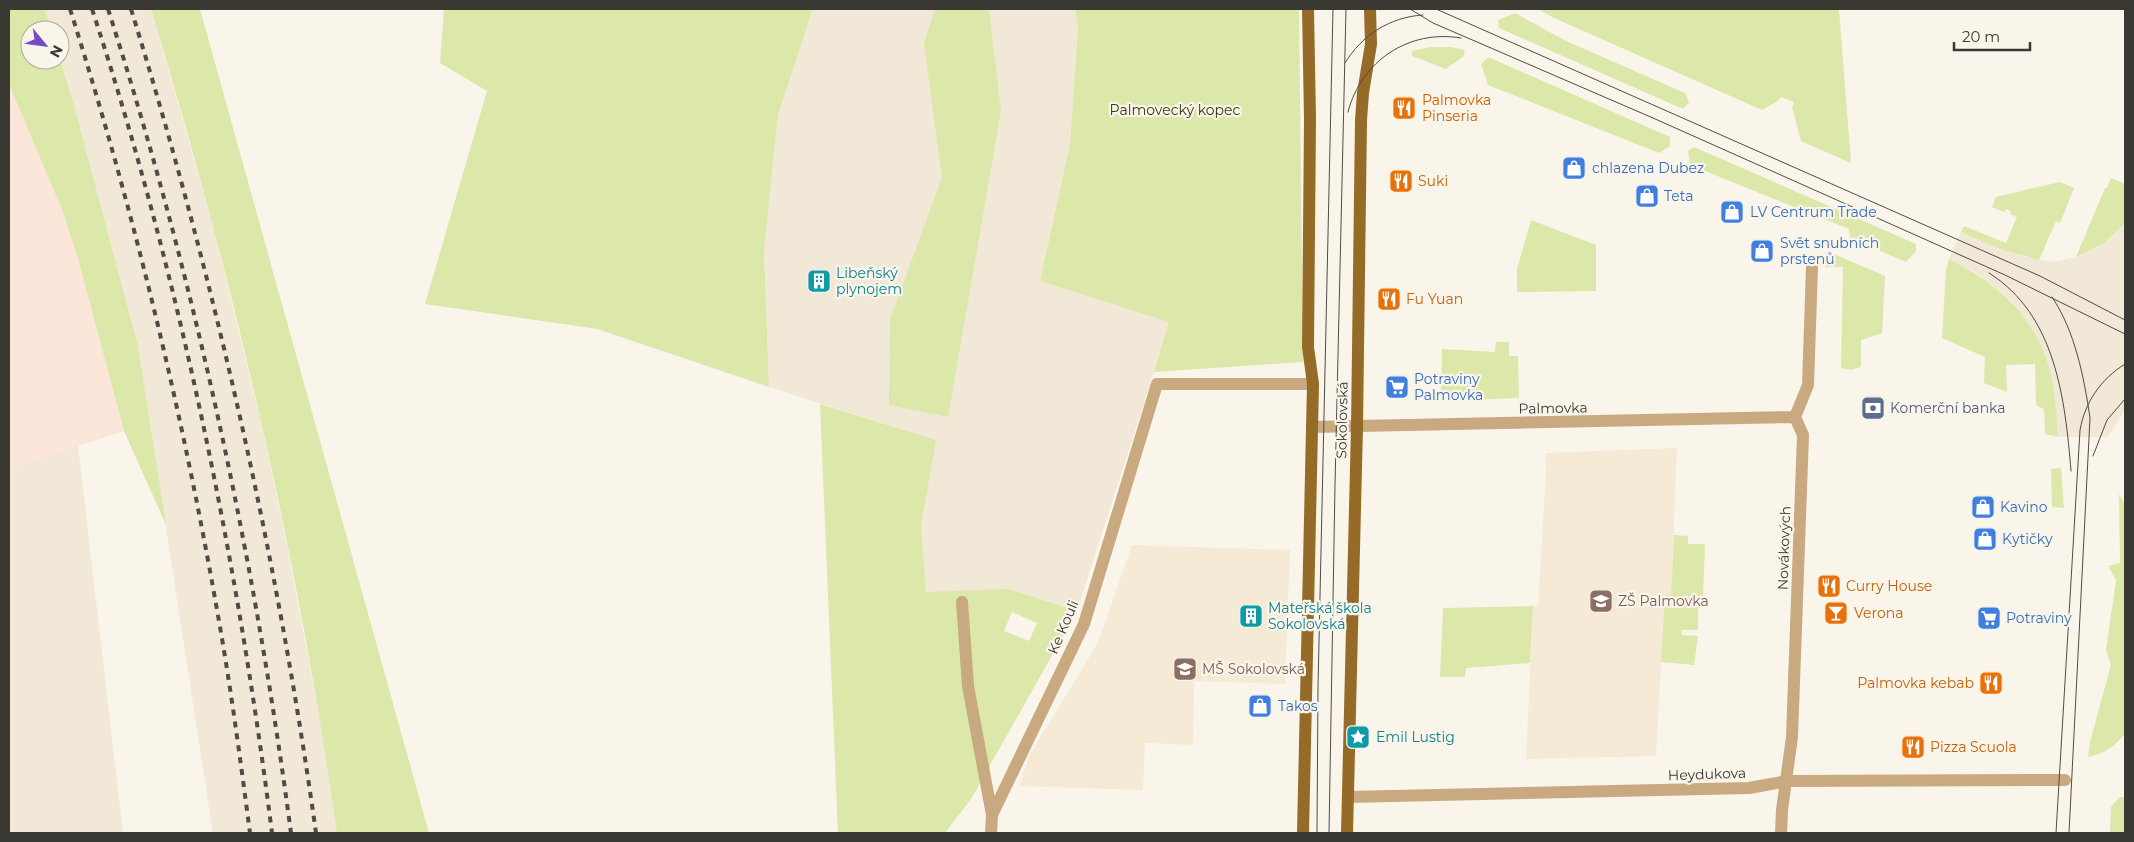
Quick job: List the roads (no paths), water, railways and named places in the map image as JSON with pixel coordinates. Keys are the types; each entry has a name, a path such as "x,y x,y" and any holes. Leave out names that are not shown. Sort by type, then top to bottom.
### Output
{"main road":[{"path":"1303,833 1313,384 1308,347 1310,119 1308,9"},
{"name":"Sokolovská","path":"1347,833 1357,427 1361,120 1363,93 1371,44 1370,9"}],"street":[{"path":"1795,417 1808,385 1812,267"},
{"name":"Ke Kouli","path":"992,815 1084,624 1157,384 1313,384"},
{"name":"Palmovka","path":"1312,427 1795,417"},
{"name":"Novákových","path":"1781,833 1782,810 1792,737 1803,435 1795,417"},
{"path":"962,602 968,686 992,815 990,833"},
{"name":"Heydukova","path":"1348,797 1749,788 1787,781 2065,780"}],"tram line":[{"path":"1317,833 1318,687 1333,9"},
{"path":"1329,833 1346,9"},
{"path":"1410,9 1433,23 1653,118 2005,275 2125,334"},
{"path":"1436,9 2040,276 2125,320"},
{"path":"1345,63 1360,44 1378,29 1399,19 1423,15"},
{"path":"1348,112 1354,94 1364,78 1390,52 1406,44 1423,39 1461,38"},
{"path":"1989,273 2012,291 2029,312 2043,335 2053,361 2060,388 2069,444 2071,471"},
{"path":"2052,297 2073,339 2085,387 2090,418 2069,833"},
{"path":"2056,833 2080,430 2082,420 2095,392 2116,370 2125,364"},
{"path":"2093,456 2107,420 2125,399"}],"railway":[{"path":"70,9 136,238 174,393 220,627 250,833"},
{"path":"92,9 152,211 202,417 241,625 272,833"},
{"path":"108,9 168,212 218,417 240,520 259,624 291,833"},
{"path":"131,9 189,212 216,314 240,417 282,624 316,833"}],"place":[{"name":"Palmovka Pinseria","path":"1404,108"},
{"name":"chlazena Dubez","path":"1574,168"},
{"name":"Suki","path":"1401,181"},
{"name":"Teta","path":"1647,196"},
{"name":"LV Centrum Trade","path":"1732,212"},
{"name":"Svět snubních prstenů","path":"1762,251"},
{"name":"Libeňský plynojem","path":"819,281"},
{"name":"Fu Yuan","path":"1389,299"},
{"name":"Potraviny Palmovka","path":"1397,387"},
{"name":"Komerční banka","path":"1873,408"},
{"name":"Kavino","path":"1983,507"},
{"name":"Kytičky","path":"1985,539"},
{"name":"Curry House","path":"1829,586"},
{"name":"ZŠ Palmovka","path":"1601,601"},
{"name":"Verona","path":"1836,613"},
{"name":"Mateřská škola Sokolovská","path":"1251,616"},
{"name":"Potraviny","path":"1989,618"},
{"name":"MŠ Sokolovská","path":"1185,669"},
{"name":"Palmovka kebab","path":"1991,683"},
{"name":"Takos","path":"1260,706"},
{"name":"Emil Lustig","path":"1358,737"},
{"name":"Pizza Scuola","path":"1913,747"}],"park label":[{"name":"Palmovecký kopec","path":"1175,110"}]}
